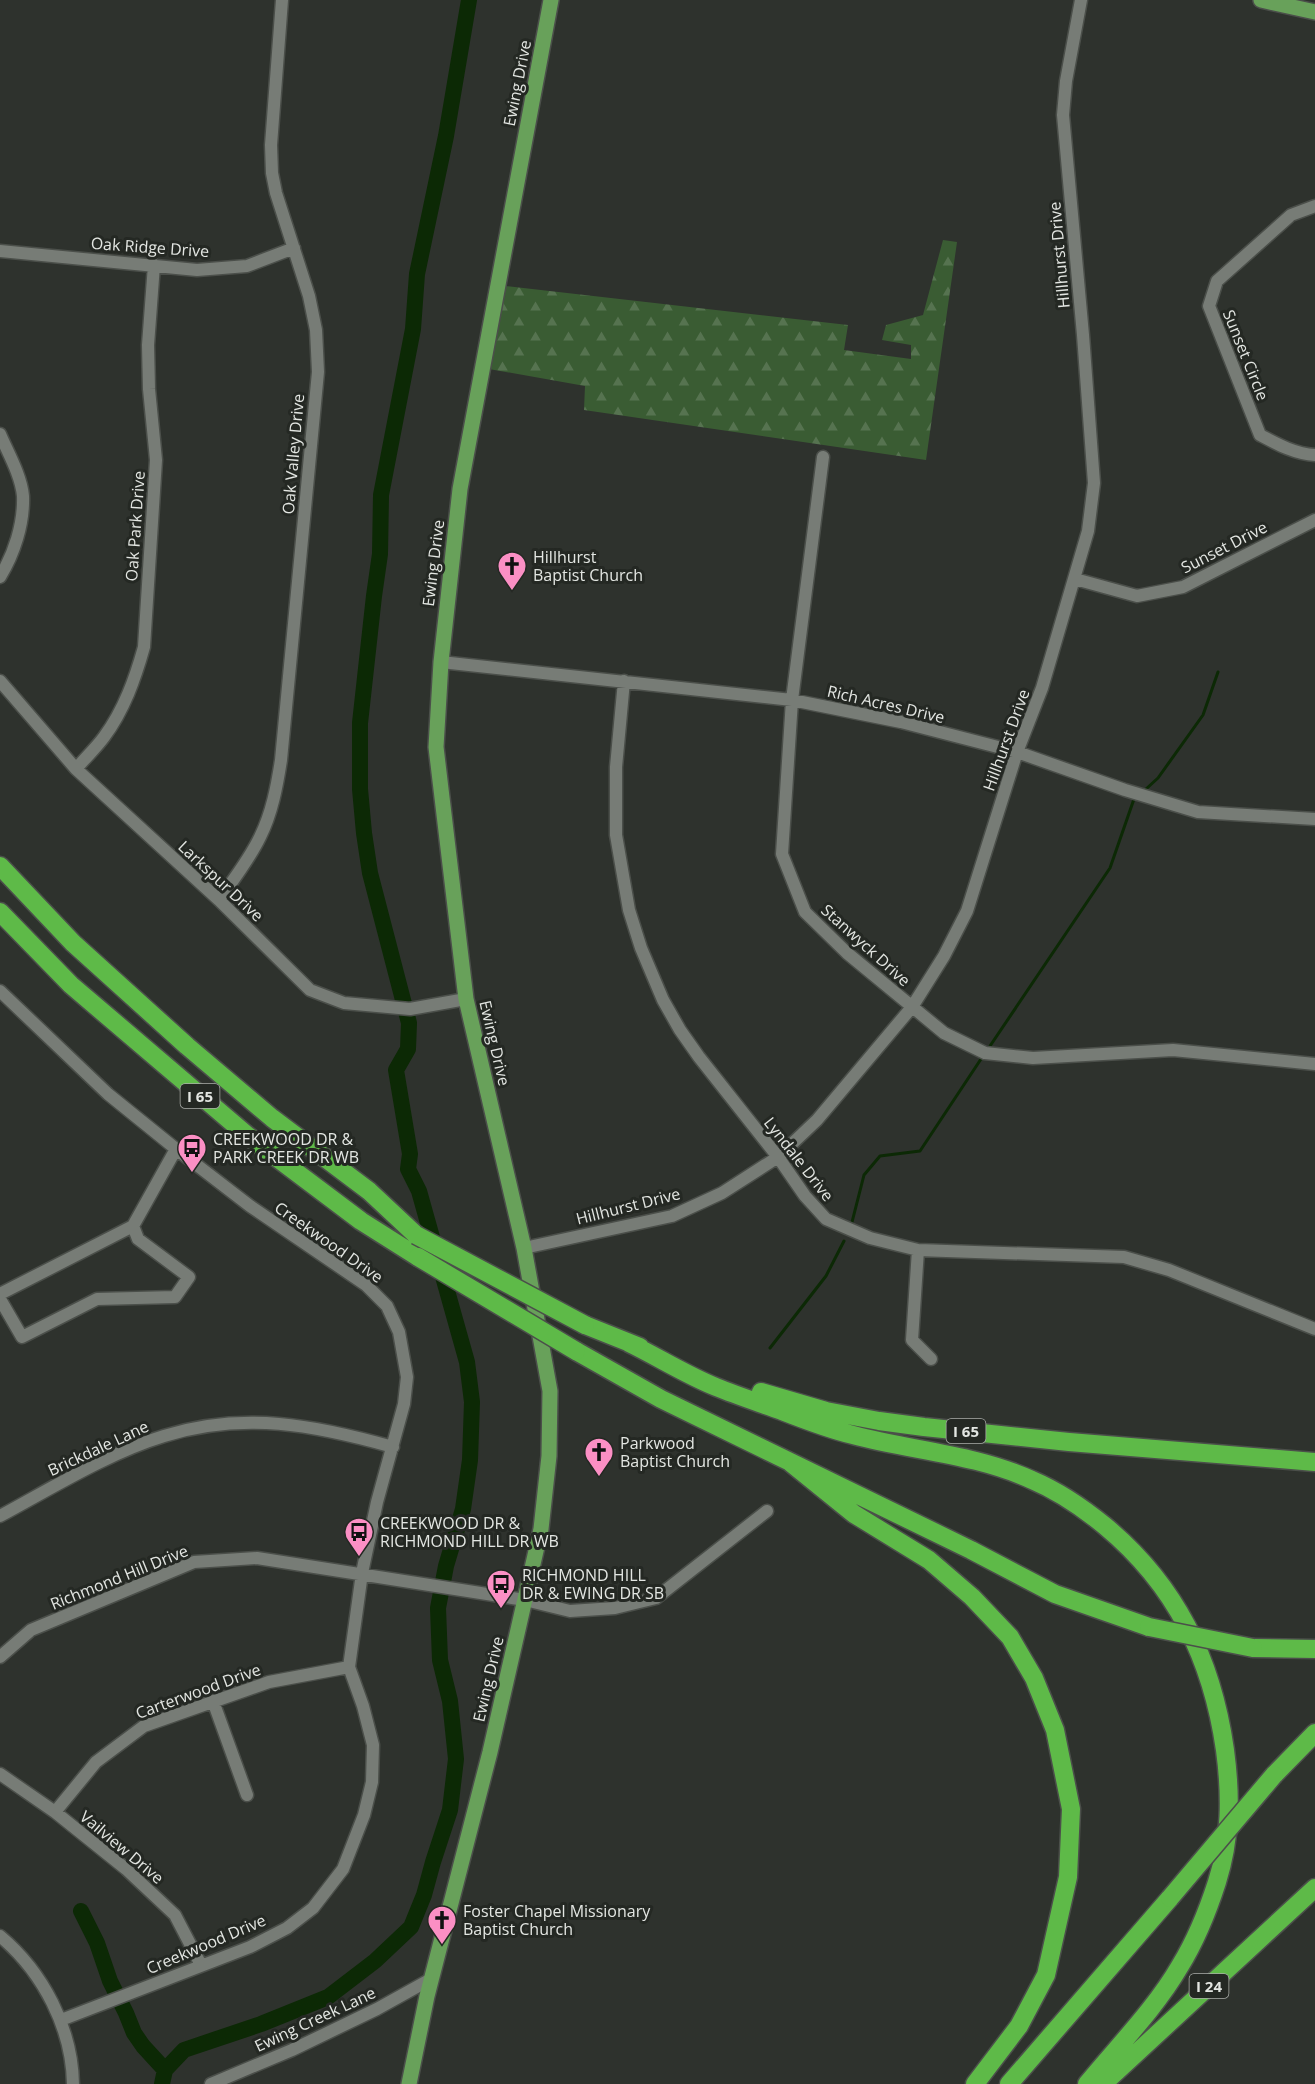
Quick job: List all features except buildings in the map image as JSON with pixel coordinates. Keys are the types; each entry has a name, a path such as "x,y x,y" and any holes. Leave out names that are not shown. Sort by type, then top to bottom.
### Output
{"highway":[{"name":"I 65","path":"0,867 73,943 188,1046 272,1118 369,1191 416,1235 585,1325 742,1386 826,1411 879,1421 1070,1442 1315,1462"},
{"name":"I 65","path":"0,912 70,985 248,1136 361,1221 576,1351 661,1399 971,1550 1055,1594 1149,1627 1252,1648 1315,1649"},
{"path":"628,1342 715,1387 820,1427 998,1466 1035,1481 1087,1512 1118,1537 1146,1564 1174,1602 1198,1645 1216,1705 1228,1771 1230,1806 1227,1840 1217,1884 1181,1966 1154,2004 1086,2084"},
{"path":"791,1463 854,1514 929,1560 972,1597 1010,1636 1034,1678 1055,1730 1071,1809 1068,1877 1046,1975 1019,2026 975,2084"},
{"path":"1009,2084 1274,1775 1315,1733"},
{"name":"I 24","path":"1103,2084 1315,1888"}],"main road":[{"name":"Ewing Drive","path":"409,2084 418,2032 490,1752 541,1529 549,1456 550,1391 524,1248 466,999 436,747 441,662 460,489 551,0"},
{"path":"1261,0 1315,12"}],"street":[{"name":"Oak Valley Drive","path":"219,900 248,860 261,835 275,796 281,760 318,372 316,330 309,296 276,194 272,173 282,0"},
{"name":"Hillhurst Drive","path":"524,1248 672,1215 722,1193 778,1157 817,1120 912,1006 944,956 967,911 1017,753 1042,688 1088,531 1094,483 1063,116 1066,81 1081,0"},
{"name":"Sunset Circle","path":"1315,206 1291,215 1217,281 1209,306 1260,435 1295,451 1315,455"},
{"name":"Oak Ridge Drive","path":"0,251 197,270 247,266 294,248"},
{"name":"Oak Park Drive","path":"76,769 104,737 122,709 144,647 156,460 148,389 148,345 154,265"},
{"path":"0,434 16,470 23,495 20,526 10,561 0,577"},
{"name":"Stanwyck Drive","path":"823,457 792,700 782,854 805,912 847,953 944,1033 985,1053 1033,1058 1173,1050 1315,1064"},
{"name":"Sunset Drive","path":"1075,579 1137,596 1183,587 1315,520"},
{"name":"Rich Acres Drive","path":"441,662 792,700 901,722 1017,753 1198,812 1315,819"},
{"name":"Larkspur Drive","path":"0,681 76,769 219,900 310,990 344,1003 410,1009 466,999"},
{"name":"Lyndale Drive","path":"624,681 616,767 616,835 629,910 641,948 663,1000 699,1058 778,1157 805,1196 826,1219 870,1238 918,1250 1124,1257 1169,1269 1315,1329"},
{"name":"Creekwood Drive","path":"0,991 108,1094 176,1149 250,1206 366,1285 387,1306 399,1332 407,1377 404,1404 377,1502 362,1573 349,1667 363,1706 373,1745 372,1782 364,1815 343,1869 313,1908 287,1928 250,1947 61,2020"},
{"path":"0,1294 133,1226 176,1149"},
{"path":"0,1299 22,1337 97,1299 176,1298 189,1277 138,1239 133,1226"},
{"path":"918,1250 912,1340 931,1359"},
{"name":"Brickdale Lane","path":"0,1515 133,1447 191,1428 262,1422 307,1426 393,1447"},
{"name":"Richmond Hill Drive","path":"0,1657 31,1630 194,1562 257,1558 525,1600 570,1611 615,1608 656,1598 767,1511"},
{"name":"Carterwood Drive","path":"55,1812 96,1762 144,1726 269,1682 349,1667"},
{"path":"213,1701 247,1795"},
{"name":"Vailview Drive","path":"0,1774 55,1812 126,1869 175,1915 201,1965"},
{"path":"0,1936 38,1977 61,2020 72,2061 73,2084"},
{"name":"Ewing Creek Lane","path":"212,2084 378,2010 431,1979"}],"green space":[{"path":"943,240 957,242 926,460 584,410 585,386 489,369 505,286 848,325 844,350 911,359 911,345 882,340 886,325 923,315"}],"waterway":[{"path":"162,2084 165,2070 184,2050 261,2024 328,1997 375,1961 411,1927 424,1895 450,1810 456,1759 450,1701 440,1660 438,1608 446,1566 463,1509 470,1460 472,1402 467,1362 419,1191 408,1169 410,1154 396,1070 408,1049 409,1023 370,873 360,789 360,723 380,554 381,495 413,329 417,274 446,136 469,0"},
{"path":"1146,789 1158,778 1203,715 1218,672"},
{"path":"990,1046 1110,868 1134,799"},
{"path":"851,1226 864,1175 880,1156 920,1151 981,1059"},
{"path":"770,1348 826,1276 844,1241"},
{"path":"81,1911 97,1943 110,1981 134,2033 165,2070"}],"place":[{"name":"Hillhurst Baptist Church","path":"512,592"},
{"name":"CREEKWOOD DR & PARK CREEK DR WB","path":"192,1174"},
{"name":"Parkwood Baptist Church","path":"599,1478"},
{"name":"CREEKWOOD DR & RICHMOND HILL DR WB","path":"359,1558"},
{"name":"RICHMOND HILL DR & EWING DR SB","path":"501,1610"},
{"name":"Foster Chapel Missionary Baptist Church","path":"442,1946"}]}
